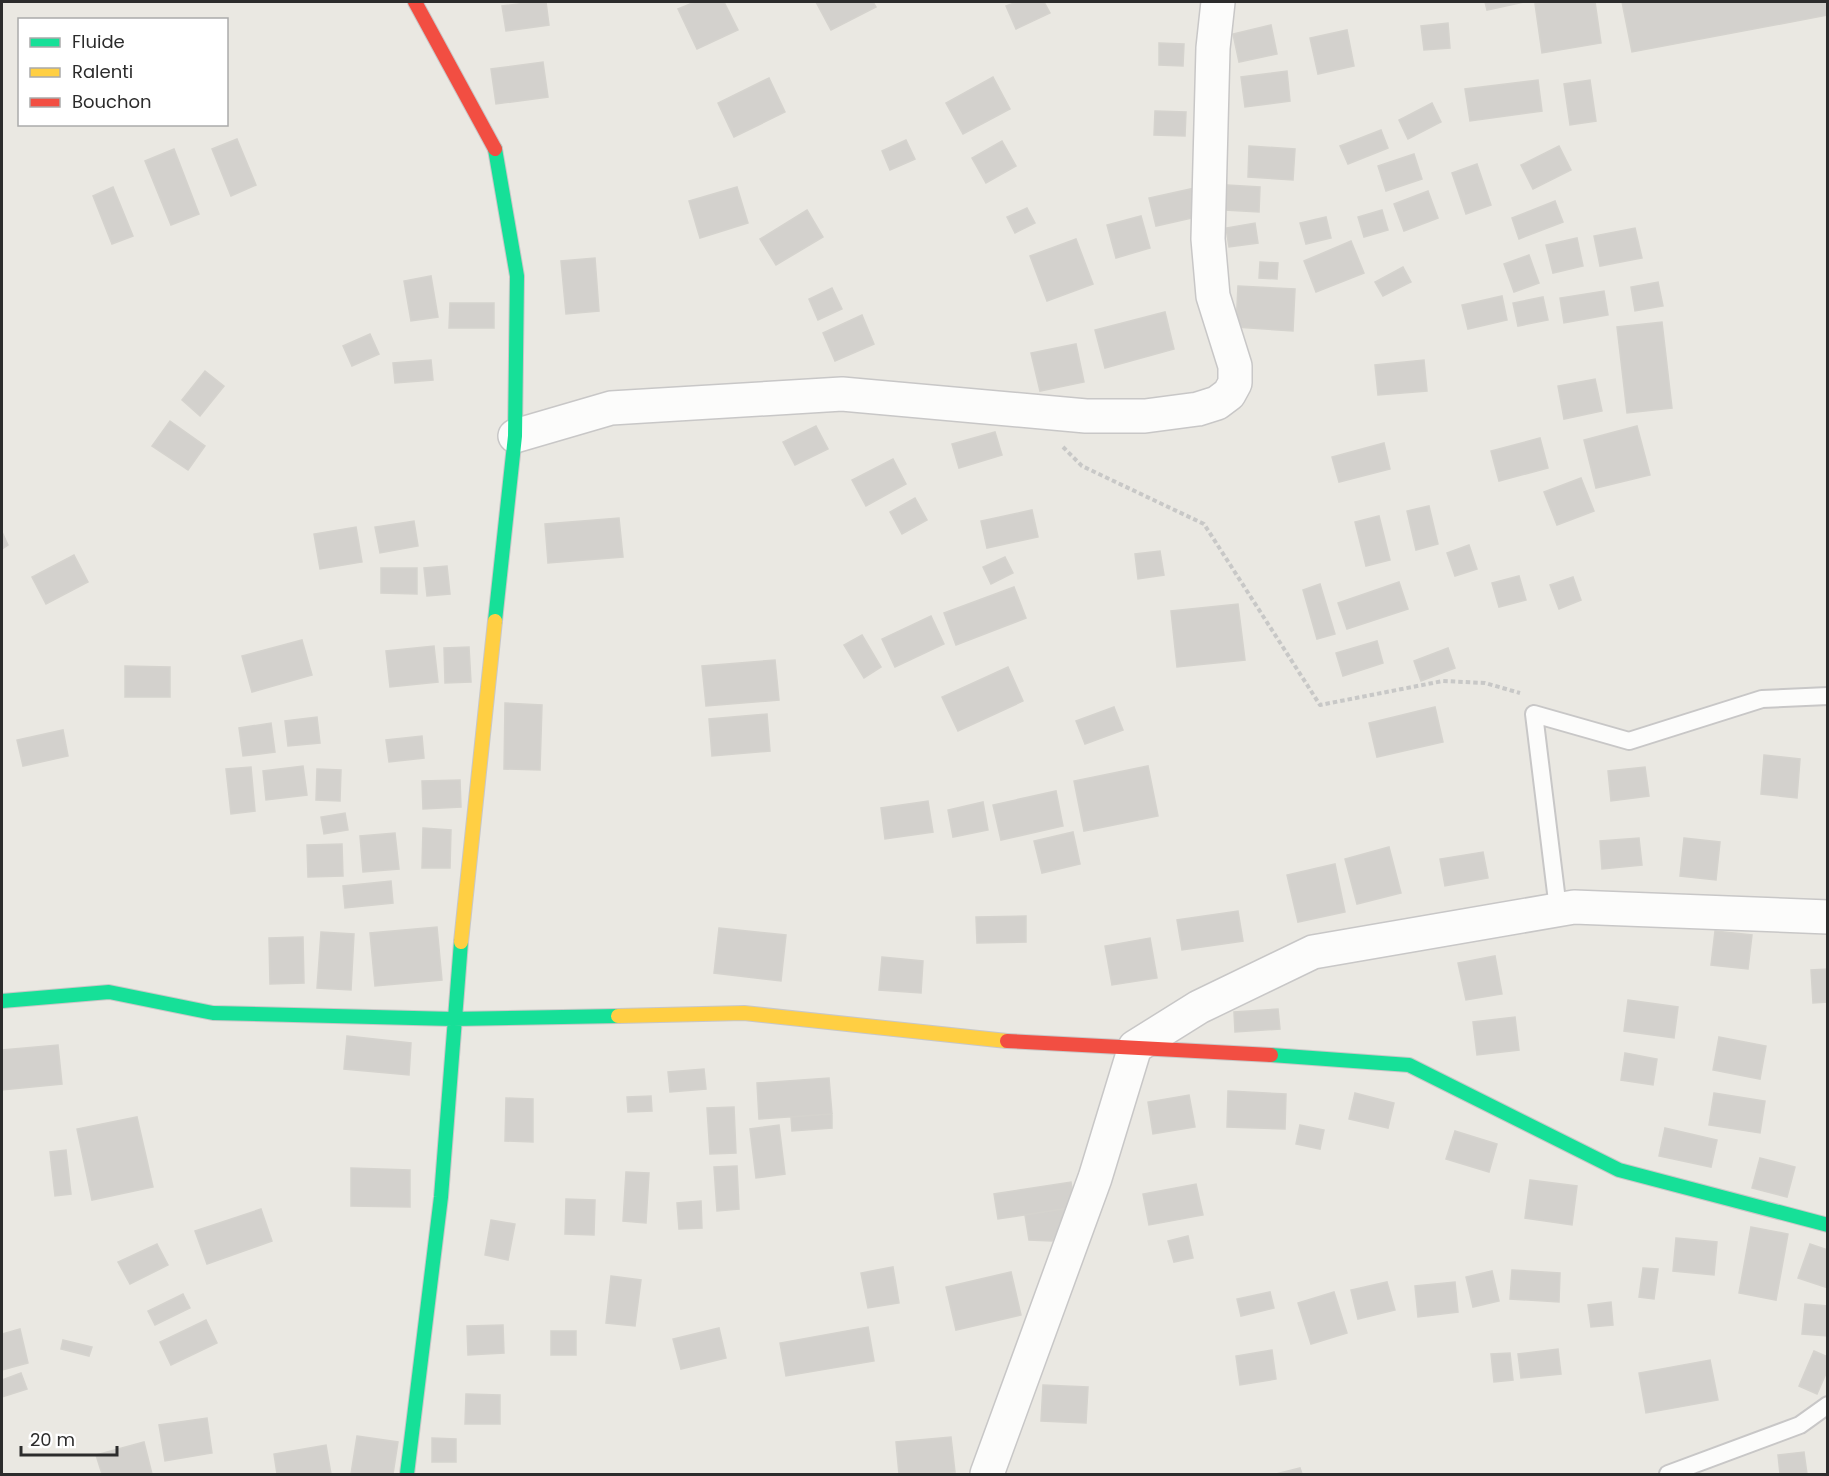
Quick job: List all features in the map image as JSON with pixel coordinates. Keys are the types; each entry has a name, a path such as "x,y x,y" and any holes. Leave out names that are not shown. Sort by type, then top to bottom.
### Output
{"street":[{"path":"407,1474 441,1197 453,1019 515,436 517,276 495,149 415,2"},
{"path":"515,436 610,408 842,394 1086,416 1145,416 1198,409 1217,403 1229,394 1235,383 1235,366 1213,296 1208,239 1213,48 1218,2"},
{"path":"987,1474 1095,1178 1135,1047 1199,1007 1313,952 1574,907 1827,917"},
{"path":"2,1001 109,992 213,1013 453,1019 744,1013 1022,1043 1135,1047 1409,1065 1619,1170 1827,1225"}],"lane":[{"path":"1558,909 1534,714 1629,741 1762,699 1827,696"},
{"path":"1668,1474 1800,1425 1827,1405"}],"path":[{"path":"1026,410 1082,466 1204,524 1320,705 1443,681 1485,683 1527,695 1534,714"}],"building":[{"path":"546,2 549,25 506,31 502,6"},
{"path":"695,2 724,2 738,30 697,49 678,9"},
{"path":"816,2 873,2 876,7 831,30"},
{"path":"1017,2 1044,2 1050,13 1016,29 1006,6"},
{"path":"1485,2 1524,2 1487,10"},
{"path":"1595,2 1601,43 1542,53 1535,4"},
{"path":"1622,2 1828,2 1828,15 1632,52"},
{"path":"1448,23 1450,48 1424,50 1421,26"},
{"path":"1271,25 1277,54 1239,62 1233,34"},
{"path":"1347,30 1354,66 1318,74 1310,38"},
{"path":"1159,43 1184,44 1183,66 1159,65"},
{"path":"543,62 548,97 496,104 491,69"},
{"path":"1287,71 1290,101 1245,107 1241,77"},
{"path":"993,77 1010,109 963,134 946,103"},
{"path":"769,78 785,112 734,137 718,103"},
{"path":"1538,80 1542,111 1470,121 1465,89"},
{"path":"1590,80 1596,121 1570,125 1564,84"},
{"path":"1432,103 1441,122 1408,139 1399,120"},
{"path":"1155,111 1186,112 1185,136 1154,135"},
{"path":"1381,130 1388,148 1348,164 1340,146"},
{"path":"237,139 256,185 231,196 212,149"},
{"path":"906,140 915,159 890,170 882,151"},
{"path":"1002,141 1016,166 986,183 972,158"},
{"path":"1249,146 1295,149 1293,180 1248,177"},
{"path":"1559,146 1571,170 1533,189 1521,165"},
{"path":"174,149 199,214 171,225 145,161"},
{"path":"1414,154 1422,179 1386,191 1378,166"},
{"path":"1477,164 1491,205 1466,214 1452,173"},
{"path":"1227,185 1260,187 1259,212 1225,210"},
{"path":"113,187 133,236 112,244 93,196"},
{"path":"737,187 748,223 700,238 689,201"},
{"path":"1195,188 1201,216 1156,226 1149,198"},
{"path":"1428,191 1438,218 1404,231 1394,204"},
{"path":"1555,201 1563,222 1519,239 1512,218"},
{"path":"1027,208 1035,223 1015,233 1007,217"},
{"path":"807,210 823,237 776,265 760,239"},
{"path":"1382,210 1388,230 1364,237 1358,217"},
{"path":"1141,216 1150,248 1116,258 1107,225"},
{"path":"1326,217 1331,238 1306,244 1300,223"},
{"path":"1255,223 1258,243 1229,247 1226,228"},
{"path":"1635,228 1642,258 1600,266 1594,236"},
{"path":"1577,238 1583,266 1553,273 1546,245"},
{"path":"1076,239 1093,284 1047,301 1030,256"},
{"path":"1351,241 1364,273 1316,292 1304,261"},
{"path":"1529,255 1539,283 1514,292 1504,264"},
{"path":"595,258 599,311 566,314 561,261"},
{"path":"1260,262 1278,263 1277,279 1259,278"},
{"path":"1403,267 1411,282 1383,296 1375,282"},
{"path":"431,276 438,317 411,321 404,281"},
{"path":"1658,282 1663,306 1635,311 1631,287"},
{"path":"1238,286 1295,289 1293,331 1236,327"},
{"path":"832,288 842,309 818,320 809,299"},
{"path":"1604,291 1608,315 1564,323 1560,298"},
{"path":"1502,296 1507,320 1468,329 1462,305"},
{"path":"1543,297 1548,320 1518,326 1513,303"},
{"path":"450,303 494,303 494,328 449,328"},
{"path":"1165,312 1174,349 1105,368 1095,330"},
{"path":"862,315 874,344 835,361 823,333"},
{"path":"1662,322 1672,408 1627,413 1617,327"},
{"path":"370,334 379,354 352,366 343,346"},
{"path":"1076,344 1084,382 1040,391 1031,353"},
{"path":"431,360 433,380 395,383 393,363"},
{"path":"1424,360 1427,391 1378,395 1375,365"},
{"path":"205,371 224,386 200,416 182,400"},
{"path":"1595,379 1602,411 1564,419 1558,386"},
{"path":"170,421 205,446 188,470 152,446"},
{"path":"816,426 828,449 795,465 783,442"},
{"path":"1637,426 1650,475 1596,488 1584,440"},
{"path":"995,432 1002,455 959,468 952,444"},
{"path":"1540,438 1548,468 1499,481 1491,451"},
{"path":"1384,443 1390,469 1339,482 1332,457"},
{"path":"893,459 906,484 866,506 852,480"},
{"path":"1581,478 1594,511 1557,525 1544,492"},
{"path":"915,498 927,520 902,534 890,512"},
{"path":"1429,506 1438,544 1416,550 1407,511"},
{"path":"1032,510 1038,537 987,548 981,521"},
{"path":"1379,516 1390,560 1366,566 1355,522"},
{"path":"619,518 623,557 548,563 545,524"},
{"path":"414,521 418,546 380,553 375,527"},
{"path":"356,527 362,562 320,569 314,534"},
{"path":"2,532 8,545 2,549"},
{"path":"1469,545 1477,569 1455,576 1447,553"},
{"path":"1160,551 1164,575 1138,579 1135,554"},
{"path":"74,555 88,582 46,604 32,577"},
{"path":"1005,557 1013,573 991,584 983,567"},
{"path":"447,566 450,594 427,596 424,568"},
{"path":"381,568 417,568 417,594 381,593"},
{"path":"1519,576 1526,600 1499,607 1492,583"},
{"path":"1573,577 1581,600 1559,609 1550,585"},
{"path":"1399,582 1408,609 1347,629 1338,603"},
{"path":"1320,584 1335,634 1317,639 1303,590"},
{"path":"1014,587 1026,618 956,645 944,613"},
{"path":"1238,604 1245,660 1177,667 1171,611"},
{"path":"931,616 944,644 895,667 882,639"},
{"path":"862,635 881,667 864,678 844,645"},
{"path":"302,640 312,675 252,692 242,656"},
{"path":"1377,641 1383,663 1343,676 1336,653"},
{"path":"434,646 438,682 390,687 386,651"},
{"path":"469,647 471,682 445,683 444,648"},
{"path":"1448,648 1455,668 1421,681 1414,661"},
{"path":"775,660 779,700 706,706 702,666"},
{"path":"125,666 170,667 170,697 125,697"},
{"path":"1008,667 1023,701 958,731 942,697"},
{"path":"505,703 542,705 540,770 504,769"},
{"path":"1114,707 1123,730 1085,744 1076,721"},
{"path":"1435,707 1443,742 1377,757 1369,723"},
{"path":"767,714 770,751 712,756 709,719"},
{"path":"317,717 320,743 288,746 285,721"},
{"path":"271,723 275,752 243,756 239,728"},
{"path":"63,730 68,756 23,766 17,740"},
{"path":"422,736 424,758 389,762 386,740"},
{"path":"1764,755 1800,759 1797,798 1761,794"},
{"path":"303,766 307,795 266,800 263,771"},
{"path":"1148,766 1158,816 1084,831 1074,781"},
{"path":"251,767 255,811 231,814 226,769"},
{"path":"1645,767 1649,796 1611,801 1608,771"},
{"path":"317,769 341,770 340,801 316,800"},
{"path":"460,780 461,807 423,809 422,781"},
{"path":"1056,791 1063,826 1001,840 993,805"},
{"path":"928,801 933,832 885,839 881,808"},
{"path":"983,802 988,830 953,837 948,810"},
{"path":"345,813 348,830 324,834 321,817"},
{"path":"423,828 451,830 450,868 422,868"},
{"path":"1073,832 1080,864 1042,873 1034,841"},
{"path":"395,833 399,869 363,872 360,836"},
{"path":"1639,838 1642,865 1602,869 1600,841"},
{"path":"1684,838 1720,842 1716,880 1680,876"},
{"path":"342,844 343,876 308,877 307,845"},
{"path":"1389,847 1401,893 1357,904 1345,859"},
{"path":"1483,852 1488,878 1445,886 1440,859"},
{"path":"1335,864 1345,912 1298,922 1287,875"},
{"path":"391,881 393,903 345,908 343,886"},
{"path":"1238,911 1243,941 1182,950 1177,920"},
{"path":"1026,916 1026,942 977,943 976,917"},
{"path":"437,927 442,980 375,986 370,933"},
{"path":"719,928 786,935 781,981 714,973"},
{"path":"1715,931 1752,935 1748,969 1711,965"},
{"path":"321,932 354,934 351,990 317,988"},
{"path":"303,937 304,983 270,984 269,938"},
{"path":"1150,938 1157,978 1112,985 1105,946"},
{"path":"1495,956 1502,994 1466,1000 1458,963"},
{"path":"882,957 923,961 921,993 879,990"},
{"path":"1828,969 1828,1002 1813,1003 1811,970"},
{"path":"1628,1000 1678,1007 1674,1038 1624,1031"},
{"path":"1278,1009 1280,1029 1235,1032 1234,1012"},
{"path":"1515,1017 1519,1050 1477,1055 1473,1022"},
{"path":"347,1036 411,1043 409,1075 344,1069"},
{"path":"1719,1037 1766,1046 1760,1079 1713,1070"},
{"path":"58,1045 62,1084 2,1090 2,1050"},
{"path":"1625,1053 1657,1059 1653,1085 1621,1080"},
{"path":"704,1069 706,1089 670,1092 668,1072"},
{"path":"829,1078 832,1114 759,1119 757,1083"},
{"path":"1228,1091 1286,1094 1285,1129 1227,1127"},
{"path":"1355,1093 1394,1103 1388,1128 1349,1119"},
{"path":"1714,1093 1765,1101 1760,1133 1709,1125"},
{"path":"1189,1095 1195,1127 1153,1134 1148,1102"},
{"path":"651,1096 652,1111 628,1112 627,1097"},
{"path":"506,1098 533,1099 533,1142 505,1141"},
{"path":"734,1107 736,1153 710,1154 707,1108"},
{"path":"832,1114 832,1128 792,1131 791,1117"},
{"path":"137,1117 153,1187 92,1200 77,1129"},
{"path":"779,1125 785,1174 756,1178 750,1129"},
{"path":"1300,1125 1324,1130 1320,1149 1296,1144"},
{"path":"1665,1128 1717,1140 1711,1167 1659,1156"},
{"path":"1455,1131 1497,1144 1489,1172 1446,1159"},
{"path":"66,1150 71,1194 55,1196 50,1152"},
{"path":"1760,1158 1795,1167 1787,1197 1752,1188"},
{"path":"737,1166 739,1209 717,1211 714,1167"},
{"path":"351,1168 410,1170 410,1207 351,1206"},
{"path":"626,1172 649,1173 646,1223 623,1221"},
{"path":"1530,1180 1577,1186 1572,1225 1525,1218"},
{"path":"1071,1182 1075,1207 998,1219 994,1194"},
{"path":"1196,1184 1203,1215 1149,1225 1143,1194"},
{"path":"566,1199 595,1200 594,1235 565,1234"},
{"path":"701,1201 702,1228 679,1229 677,1203"},
{"path":"1075,1207 1052,1241 1029,1240 1025,1215"},
{"path":"261,1209 272,1241 207,1264 195,1231"},
{"path":"491,1220 515,1224 508,1260 485,1255"},
{"path":"1751,1227 1788,1234 1776,1300 1739,1293"},
{"path":"1188,1236 1193,1258 1174,1262 1168,1241"},
{"path":"1676,1238 1717,1242 1714,1275 1673,1271"},
{"path":"157,1244 168,1265 130,1284 118,1262"},
{"path":"1810,1244 1828,1250 1828,1288 1798,1278"},
{"path":"893,1267 899,1303 868,1308 861,1273"},
{"path":"1643,1268 1658,1269 1654,1299 1639,1297"},
{"path":"1512,1270 1560,1273 1559,1302 1510,1299"},
{"path":"1492,1271 1499,1301 1473,1307 1466,1277"},
{"path":"1011,1272 1021,1315 956,1330 946,1287"},
{"path":"611,1276 641,1280 635,1326 606,1323"},
{"path":"1387,1282 1395,1310 1358,1319 1351,1290"},
{"path":"1455,1282 1458,1312 1418,1317 1415,1286"},
{"path":"1270,1292 1274,1308 1241,1316 1237,1299"},
{"path":"1334,1292 1347,1333 1311,1344 1298,1303"},
{"path":"183,1294 190,1308 155,1325 148,1311"},
{"path":"1611,1302 1613,1325 1591,1327 1588,1305"},
{"path":"1805,1304 1828,1306 1828,1336 1802,1334"},
{"path":"206,1320 217,1343 171,1365 160,1342"},
{"path":"503,1325 504,1353 468,1355 467,1326"},
{"path":"868,1327 874,1361 786,1376 780,1343"},
{"path":"719,1328 726,1358 681,1369 673,1339"},
{"path":"20,1329 28,1363 2,1370 2,1334"},
{"path":"551,1331 576,1331 576,1355 551,1355"},
{"path":"63,1340 92,1347 89,1356 61,1349"},
{"path":"1558,1349 1561,1374 1521,1378 1518,1354"},
{"path":"1272,1350 1276,1379 1240,1385 1236,1356"},
{"path":"1814,1351 1828,1357 1828,1369 1817,1394 1799,1386"},
{"path":"1510,1353 1513,1380 1494,1382 1491,1354"},
{"path":"1710,1360 1718,1400 1646,1413 1639,1373"},
{"path":"21,1373 27,1389 2,1397 2,1380"},
{"path":"1043,1385 1088,1387 1086,1423 1041,1421"},
{"path":"466,1394 500,1395 500,1424 465,1424"},
{"path":"207,1418 212,1453 165,1461 159,1425"},
{"path":"357,1436 398,1442 393,1474 351,1474"},
{"path":"951,1437 955,1472 899,1474 896,1442"},
{"path":"432,1438 456,1439 456,1462 432,1462"},
{"path":"144,1442 152,1474 102,1474 96,1455"},
{"path":"326,1445 331,1474 277,1474 274,1454"},
{"path":"1804,1452 1807,1474 1780,1474 1778,1455"},
{"path":"1300,1468 1302,1474 1276,1474"}],"traffic: fast":[{"path":"495,149 517,276 515,436 495,621"},
{"path":"407,1474 441,1197 461,942"},
{"path":"2,1001 109,992 213,1013 453,1019 618,1016"},
{"path":"1271,1055 1409,1065 1619,1170 1828,1225"}],"traffic: slow":[{"path":"461,942 495,621"},
{"path":"618,1016 744,1013 1007,1041"}],"traffic: jam":[{"path":"415,2 495,149"},
{"path":"1007,1041 1271,1055"}]}
